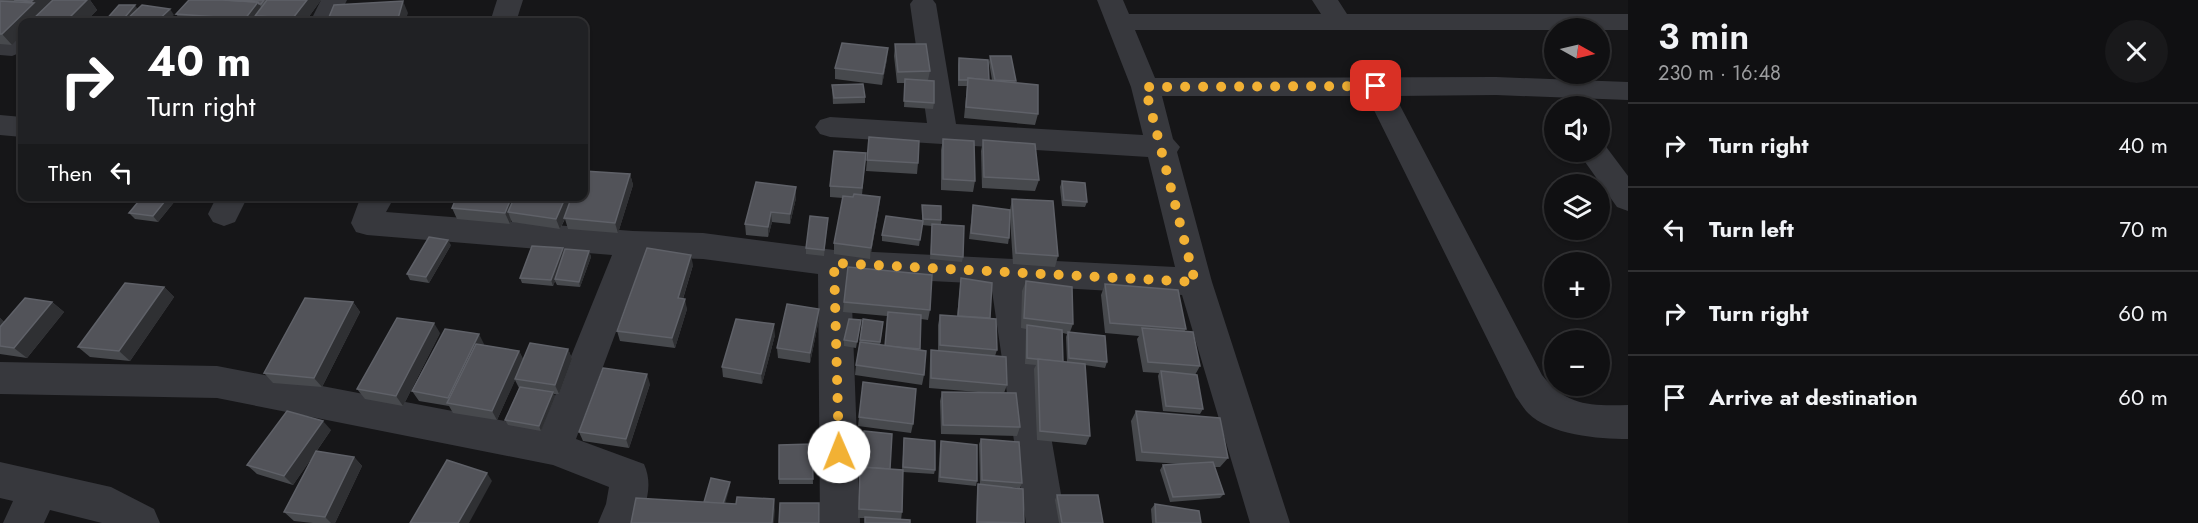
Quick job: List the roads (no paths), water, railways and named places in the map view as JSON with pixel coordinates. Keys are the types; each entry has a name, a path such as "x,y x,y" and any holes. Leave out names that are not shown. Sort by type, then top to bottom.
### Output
{"street":[{"path":"325,18 334,0"},
{"path":"504,18 510,0"},
{"path":"1325,0 1339,22"},
{"path":"1472,0 1489,23"},
{"path":"1616,0 1628,14"},
{"path":"923,4 943,134"},
{"path":"1270,523 1195,282 1163,147 1145,87 1114,11 1339,22 1628,22"},
{"path":"0,46 12,47 18,43"},
{"path":"1145,87 1376,86 1544,96"},
{"path":"1376,86 1529,386 1542,403 1564,414 1628,422"},
{"path":"1569,96 1628,92"},
{"path":"0,125 18,127"},
{"path":"831,127 1163,147"},
{"path":"1600,162 1628,199"},
{"path":"375,201 368,223 633,244 703,246 834,263 1195,282"},
{"path":"553,448 633,244"},
{"path":"834,263 840,523"},
{"path":"1006,273 1046,523"},
{"path":"0,378 217,382 553,448 630,477 626,505 618,523"},
{"path":"0,480 111,506 140,523"},
{"path":"22,523 40,489"}]}
